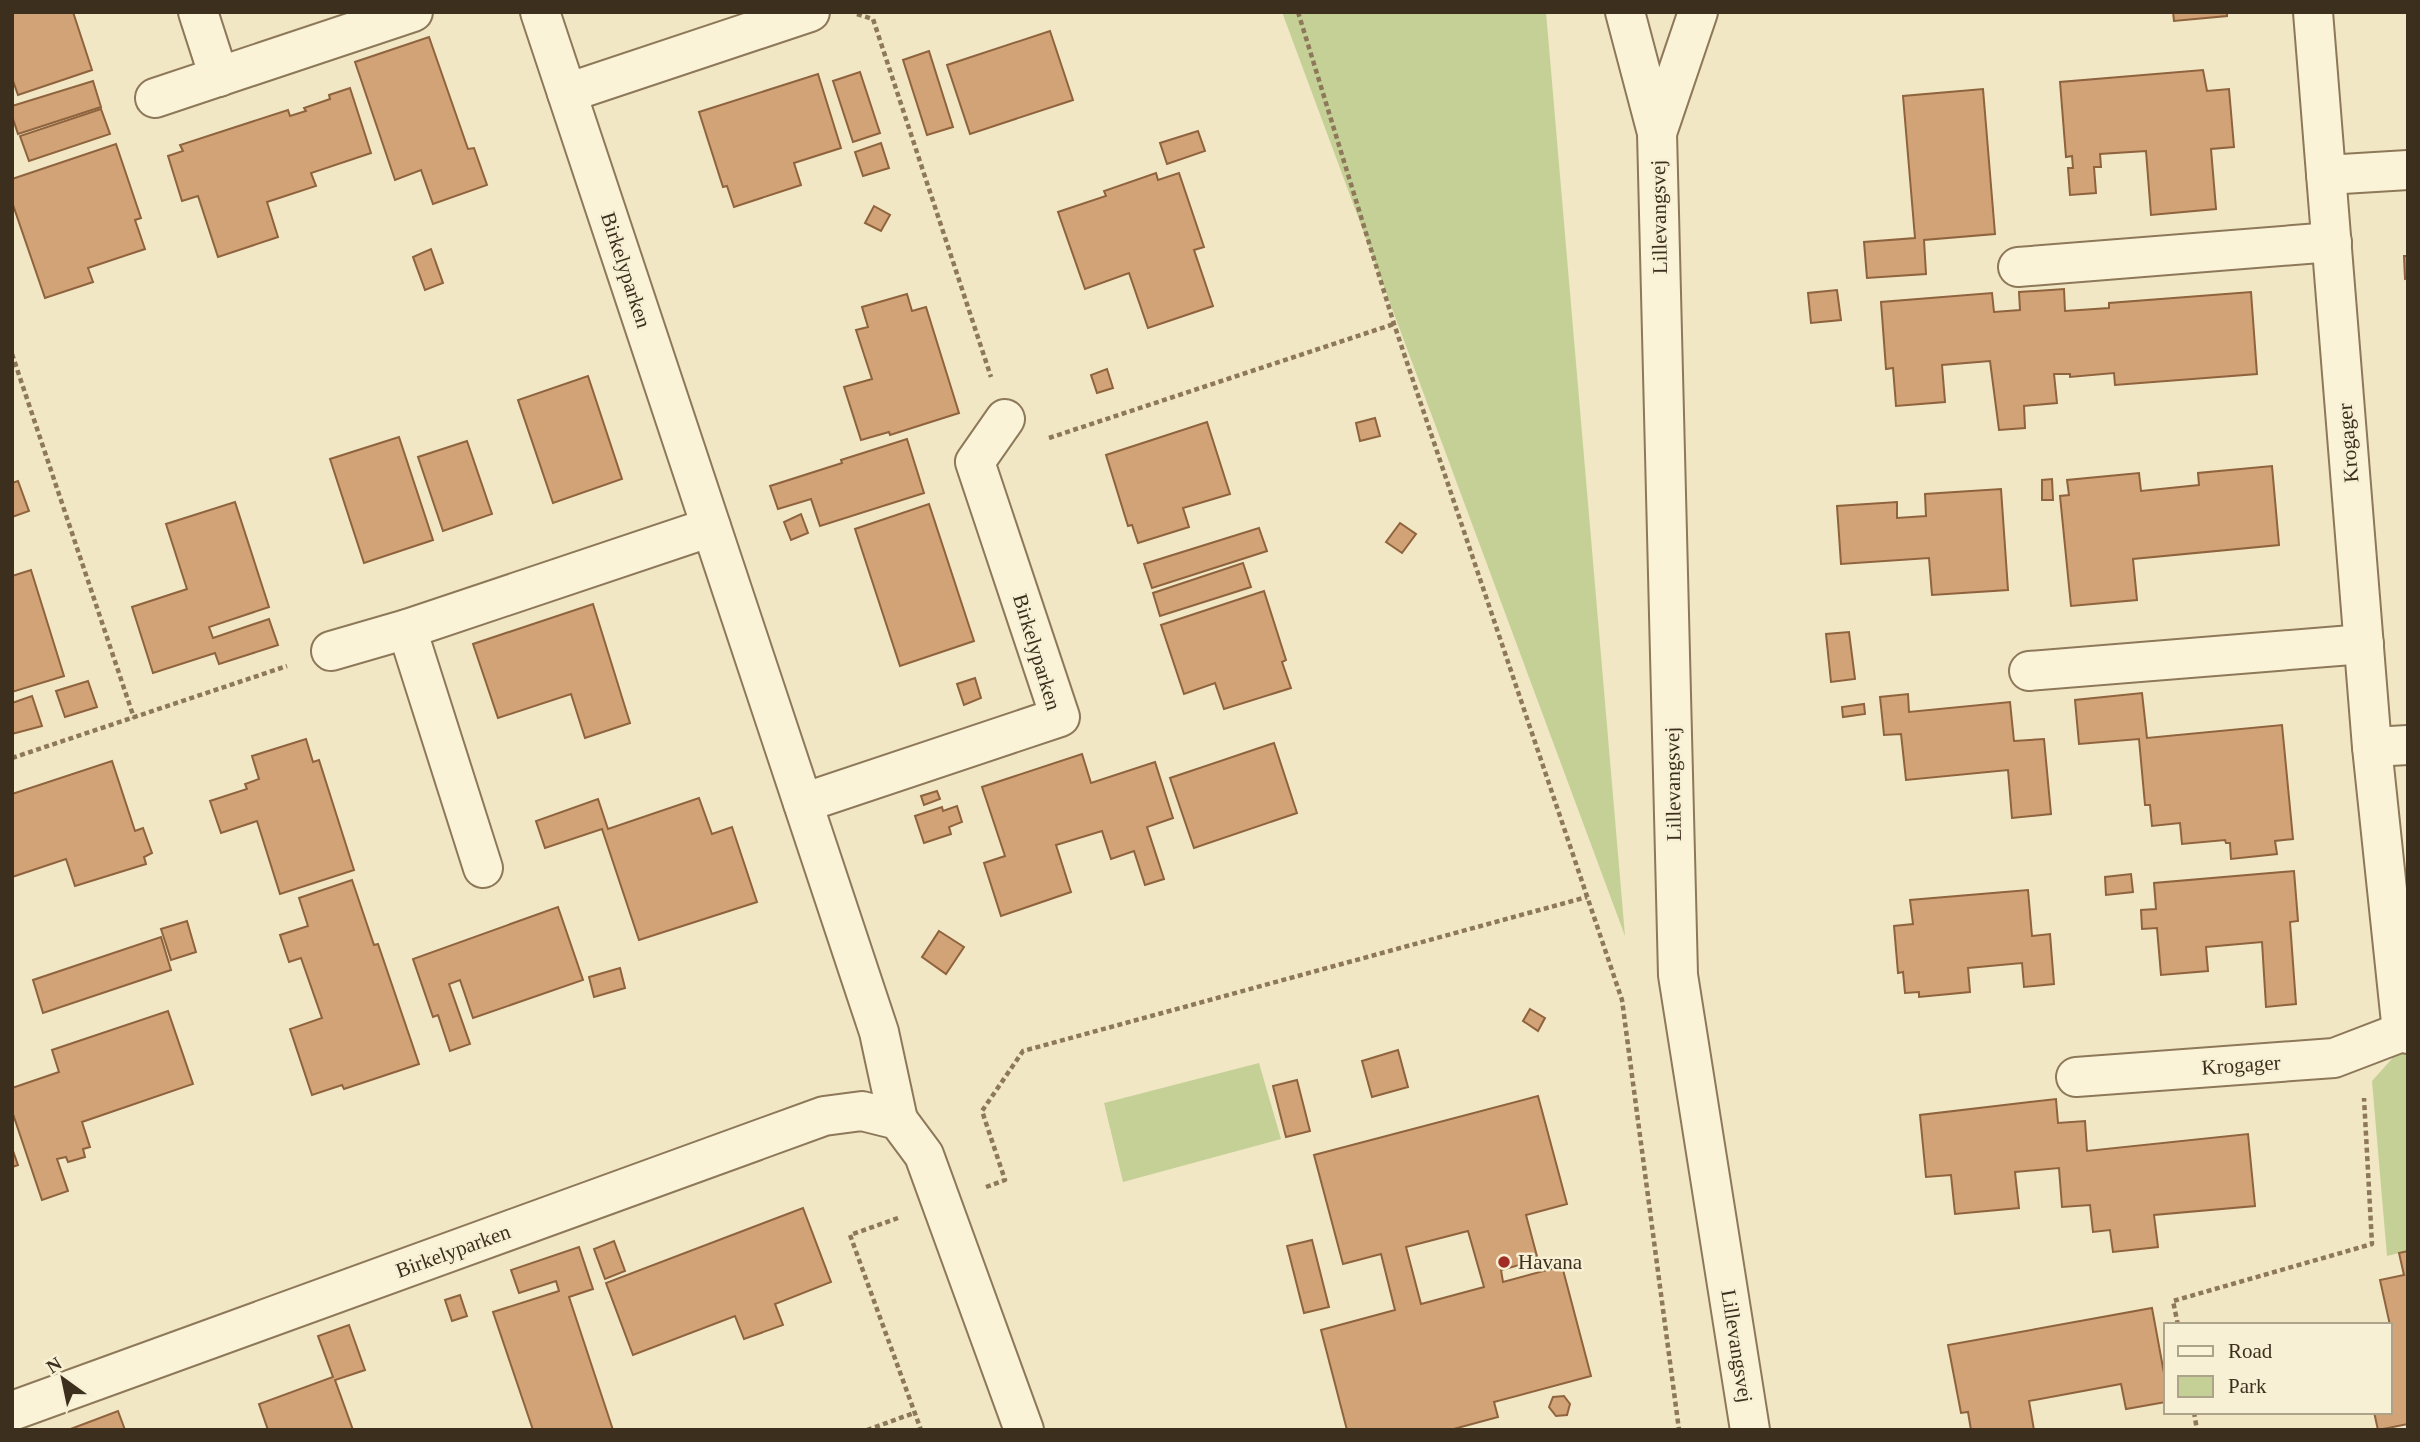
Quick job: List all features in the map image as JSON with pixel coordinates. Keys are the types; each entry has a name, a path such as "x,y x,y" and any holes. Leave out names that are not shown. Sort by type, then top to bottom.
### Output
{"street":[{"path":"198,12 219,77"},
{"path":"155,98 414,12"},
{"name":"Birkelyparken","path":"540,12 879,1032 898,1120 924,1155 1024,1430"},
{"path":"567,93 810,12"},
{"name":"Lillevangsvej","path":"1625,12 1657,132 1678,975 1750,1430"},
{"name":"Lillevangsvej","path":"1657,132 1698,12"},
{"name":"Krogager","path":"2076,1077 2334,1058 2405,1033 2390,746 2364,644 2313,12"},
{"path":"2326,175 2408,170"},
{"path":"2018,267 2332,242"},
{"path":"975,462 1005,419"},
{"name":"Birkelyparken","path":"803,803 1060,717 975,462"},
{"path":"331,651 711,527"},
{"path":"407,628 483,868"},
{"path":"2029,671 2364,644"},
{"name":"Birkelyparken","path":"12,1411 824,1116 862,1111 898,1120"}],"path":[{"path":"849,12 873,19 1005,419"},
{"path":"1298,12 1394,324 1622,1000 1679,1430"},
{"path":"975,462 1394,324"},
{"path":"12,354 134,718"},
{"path":"12,758 331,651"},
{"path":"920,1430 850,1235 1005,1180 982,1111 1023,1051 1587,897"},
{"path":"2178,1323 2173,1301 2372,1244 2363,1089"},
{"path":"867,1430 914,1413"}],"green space":[{"path":"1282,12 1546,12 1625,936"},
{"path":"2408,1041 2408,1251 2387,1256 2372,1081"},
{"path":"1259,1063 1281,1139 1123,1182 1104,1103"}],"building":[{"path":"12,12 73,12 92,70 18,95 12,78"},
{"path":"2173,12 2227,12 2227,16 2174,21"},
{"path":"1050,31 1073,100 970,134 947,65"},
{"path":"429,37 468,149 474,148 487,185 433,204 421,170 395,180 355,62"},
{"path":"929,51 953,127 927,135 903,60"},
{"path":"2203,70 2207,91 2229,89 2234,147 2211,149 2216,209 2151,215 2146,151 2100,154 2101,167 2094,167 2096,193 2070,195 2068,168 2073,168 2072,156 2066,157 2060,82"},
{"path":"860,72 880,133 853,142 833,81"},
{"path":"818,74 841,148 794,163 801,185 734,207 727,186 723,187 699,112"},
{"path":"93,81 101,107 18,134 12,106"},
{"path":"350,88 371,153 311,173 316,186 267,202 278,237 218,257 198,196 182,201 168,156 183,151 180,145 288,110 290,116 306,111 304,108 330,99 329,95"},
{"path":"1983,89 1995,234 1924,240 1926,274 1867,278 1864,242 1915,238 1903,96"},
{"path":"101,109 110,134 29,161 20,136"},
{"path":"1198,131 1205,151 1167,164 1160,143"},
{"path":"881,143 889,168 863,176 855,152"},
{"path":"116,144 141,218 135,220 145,249 88,268 93,282 45,298 12,202 12,179"},
{"path":"1156,173 1158,180 1179,173 1204,247 1194,250 1213,306 1148,328 1129,273 1085,289 1058,212 1106,196 1104,191"},
{"path":"874,206 890,215 881,231 865,223"},
{"path":"431,249 443,283 425,290 413,257"},
{"path":"2404,256 2408,256 2408,278 2405,279"},
{"path":"2064,289 2065,311 2109,308 2109,303 2251,292 2257,374 2115,385 2114,373 2070,377 2070,374 2054,374 2057,403 2024,406 2025,428 1999,430 1990,361 1942,365 1945,402 1896,406 1893,368 1886,369 1881,302 1992,293 1994,312 2020,310 2019,292"},
{"path":"1837,290 1841,320 1811,323 1808,293"},
{"path":"907,294 912,311 926,307 959,413 890,435 889,432 861,440 844,387 872,379 856,330 868,327 862,307"},
{"path":"1107,369 1113,388 1097,393 1091,375"},
{"path":"588,376 622,479 553,503 518,400"},
{"path":"1375,418 1380,436 1360,441 1356,423"},
{"path":"1207,422 1230,494 1183,508 1189,527 1138,543 1132,525 1128,526 1106,455"},
{"path":"399,437 433,540 364,563 330,459"},
{"path":"907,439 924,493 820,526 811,499 778,509 770,486"},
{"path":"467,441 492,514 443,531 418,457"},
{"path":"2272,466 2279,545 2133,559 2137,600 2071,606 2060,496 2069,495 2067,480 2139,473 2141,491 2199,485 2198,473"},
{"path":"2052,479 2053,500 2042,500 2042,480"},
{"path":"18,481 29,511 12,517 12,483"},
{"path":"2001,489 2008,590 1932,595 1929,558 1841,564 1837,506 1897,502 1897,518 1926,516 1925,494"},
{"path":"235,502 269,607 209,627 213,638 269,619 278,645 219,664 215,653 153,673 132,607 187,589 166,524"},
{"path":"929,504 974,641 900,666 855,529"},
{"path":"801,514 808,533 791,540 784,522"},
{"path":"1400,523 1416,534 1402,553 1386,542"},
{"path":"1259,528 1267,551 1152,588 1144,564"},
{"path":"1243,563 1251,587 1160,616 1153,593"},
{"path":"31,570 64,676 12,692 12,576"},
{"path":"1264,591 1286,660 1282,662 1291,688 1224,709 1215,683 1184,694 1161,625"},
{"path":"593,604 630,723 585,738 571,694 498,718 473,644"},
{"path":"1849,632 1855,679 1831,682 1826,634"},
{"path":"975,678 981,698 964,705 957,684"},
{"path":"88,681 97,707 65,717 56,691"},
{"path":"2142,693 2147,738 2282,725 2293,839 2275,841 2277,854 2231,859 2230,843 2225,840 2182,844 2180,823 2152,826 2150,805 2145,805 2139,739 2079,744 2075,700"},
{"path":"1908,694 1909,712 2010,702 2014,741 2044,739 2051,814 2012,818 2008,770 1906,780 1901,734 1884,735 1880,697"},
{"path":"32,696 42,726 12,734 12,703"},
{"path":"1864,704 1865,714 1843,717 1842,707"},
{"path":"306,739 313,762 319,760 354,870 280,894 257,821 221,833 210,801 247,789 245,784 259,779 252,756"},
{"path":"1274,743 1297,813 1194,848 1170,778"},
{"path":"1082,754 1091,783 1155,762 1173,818 1147,827 1164,879 1145,885 1134,851 1111,859 1102,831 1056,845 1071,892 1001,916 984,863 1005,856 982,787"},
{"path":"112,761 135,831 143,828 152,853 144,857 146,864 75,886 66,859 12,877 12,794"},
{"path":"937,791 940,799 924,805 921,796"},
{"path":"699,798 712,834 732,827 757,902 639,940 602,829 545,848 536,821 598,799 608,829"},
{"path":"957,806 962,822 949,827 951,834 924,843 915,816 942,807 943,811"},
{"path":"2294,871 2298,921 2290,922 2296,1004 2266,1007 2262,942 2206,947 2208,971 2161,975 2157,928 2142,929 2141,910 2156,909 2154,883"},
{"path":"2131,874 2133,892 2106,895 2105,877"},
{"path":"352,880 374,945 378,944 419,1064 344,1089 342,1085 312,1095 290,1029 322,1018 301,958 289,962 280,935 308,926 299,898"},
{"path":"2028,890 2032,936 2050,934 2054,984 2024,987 2022,963 1968,968 1970,992 1919,997 1919,992 1905,993 1903,972 1898,973 1894,926 1913,924 1910,900"},
{"path":"558,907 583,980 473,1018 460,980 449,984 470,1044 450,1051 438,1015 433,1017 413,959"},
{"path":"187,921 196,952 171,960 161,929"},
{"path":"939,931 964,947 946,974 922,957"},
{"path":"161,937 171,970 43,1013 33,980"},
{"path":"620,968 625,988 594,997 589,977"},
{"path":"1530,1009 1545,1018 1538,1031 1523,1021"},
{"path":"168,1011 193,1084 82,1122 90,1147 83,1149 85,1157 68,1162 66,1157 57,1159 68,1191 42,1200 12,1111 12,1088 59,1072 52,1050"},
{"path":"1398,1050 1408,1087 1372,1097 1362,1061"},
{"path":"1297,1080 1310,1131 1286,1137 1273,1086"},
{"name":"Havana","path":"1538,1096 1567,1204 1526,1215 1538,1260 1501,1270 1503,1282 1562,1266 1591,1376 1494,1402 1498,1417 1450,1430 1347,1430 1321,1330 1395,1310 1381,1254 1343,1264 1314,1155","holes":["1468,1231 1484,1287 1421,1304 1406,1247"]},
{"path":"2056,1099 2058,1123 2085,1121 2087,1151 2248,1134 2255,1206 2154,1215 2158,1247 2113,1252 2110,1230 2093,1232 2090,1205 2062,1207 2059,1168 2015,1172 2019,1208 1955,1214 1951,1175 1926,1177 1920,1115"},
{"path":"12,1148 18,1165 12,1167"},
{"path":"803,1208 831,1282 775,1304 783,1325 744,1339 735,1316 633,1355 606,1283"},
{"path":"1312,1240 1329,1307 1304,1313 1287,1246"},
{"path":"614,1241 625,1271 605,1279 594,1249"},
{"path":"579,1247 593,1289 569,1297 613,1430 533,1430 493,1312 559,1291 556,1281 519,1293 511,1270"},
{"path":"2408,1251 2408,1424 2378,1430 2374,1414 2392,1414 2392,1323 2390,1323 2380,1280 2404,1275 2399,1253"},
{"path":"460,1295 467,1316 452,1321 445,1300"},
{"path":"2152,1308 2164,1373 2164,1402 2126,1409 2121,1384 2029,1401 2034,1430 1971,1430 1968,1412 1961,1413 1948,1345"},
{"path":"349,1325 365,1370 335,1380 353,1430 268,1430 259,1404 333,1377 318,1336"},
{"path":"1564,1396 1570,1404 1567,1415 1556,1416 1549,1407 1553,1397"},
{"path":"118,1411 125,1430 68,1430"}],"place":[{"name":"Havana","path":"1504,1262"}]}
